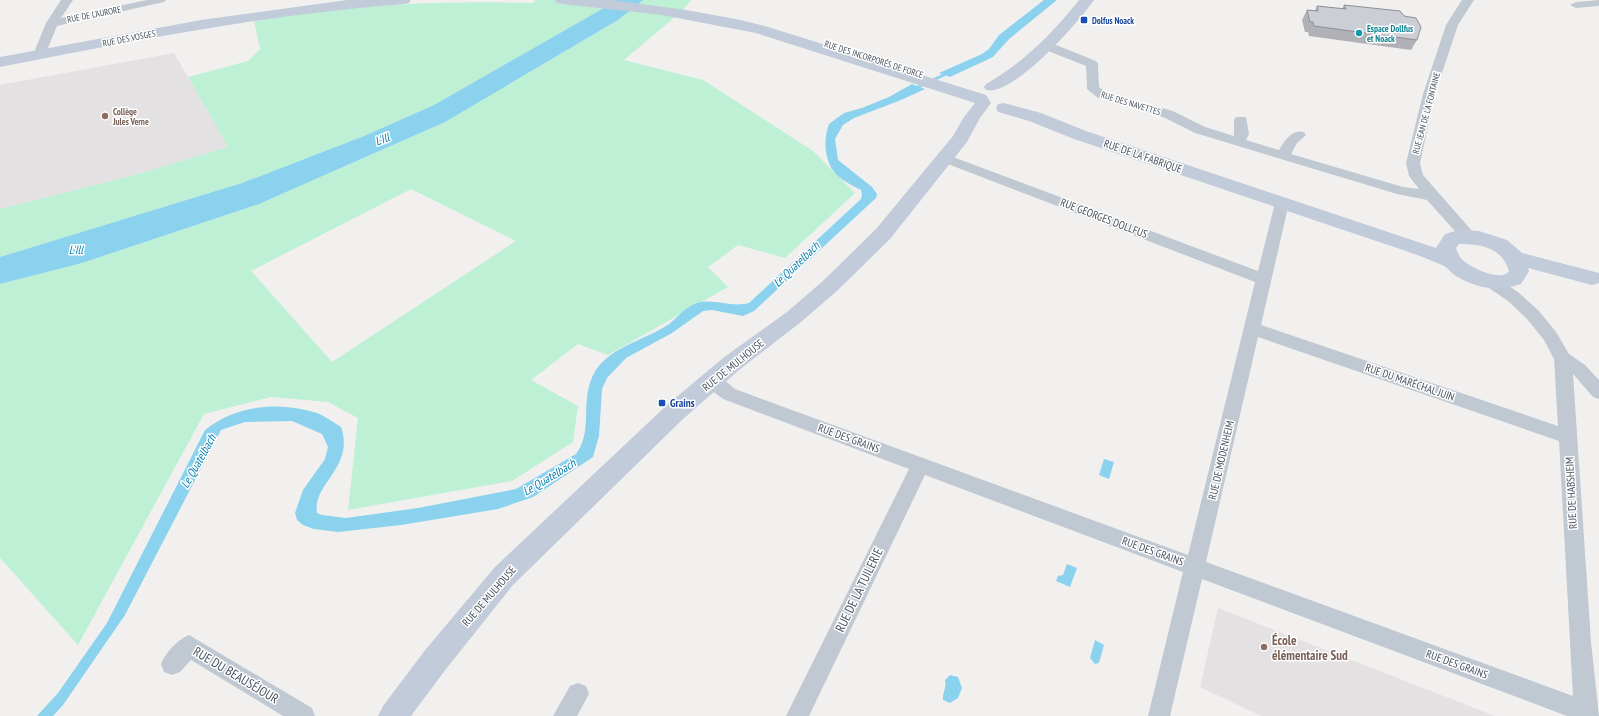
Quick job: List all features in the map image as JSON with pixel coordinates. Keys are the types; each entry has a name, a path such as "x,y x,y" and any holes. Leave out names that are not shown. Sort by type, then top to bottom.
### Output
{"main road":[{"name":"RUE DES VOSGES","path":"0,62 258,15 318,7 404,0"},
{"name":"RUE DES INCORPORÉS DE FORCE","path":"562,0 607,3 725,20 760,29 933,81 999,98"},
{"name":"RUE DE MULHOUSE","path":"999,98 1002,82 1041,51 1079,12 1087,0"},
{"name":"RUE DE MULHOUSE","path":"393,716 436,659 504,576 675,412 794,317 852,265 883,234 961,138 973,131 999,98 1018,84 1041,51"},
{"name":"RUE DE LA FABRIQUE","path":"999,98 1042,111 1407,244 1449,252 1473,276 1595,279"},
{"path":"1449,252 1459,237 1468,236 1494,243 1508,251 1509,277"}],"street":[{"name":"RUE DE L'AURORE","path":"52,22 137,6 160,0"},
{"name":"RUE JEAN DE LA FONTAINE","path":"1468,0 1452,25 1429,94 1413,163 1416,176 1468,236"},
{"path":"39,55 59,1"},
{"path":"1576,5 1599,3"},
{"name":"RUE DES NAVETTES","path":"1041,51 1092,64 1093,88 1096,92 1168,114 1200,130 1283,156 1402,191 1432,196"},
{"path":"1239,142 1242,134 1241,120"},
{"path":"1283,156 1291,141 1300,135"},
{"name":"RUE GEORGES DOLLFUS","path":"945,158 1264,279"},
{"name":"RUE DE MODENHEIM","path":"1159,716 1284,199"},
{"name":"RUE DE HABSHEIM","path":"1509,277 1542,326 1555,342 1563,359 1580,642 1592,714"},
{"name":"RUE DU MARÉCHAL JUIN","path":"1252,328 1568,436"},
{"path":"1563,359 1578,370 1599,392"},
{"name":"RUE DES GRAINS","path":"712,381 729,394 1592,714"},
{"name":"RUE DE LA TUILERIE","path":"797,716 921,465"},
{"name":"RUE DU BEAUSÉJOUR","path":"172,664 189,646 304,716"},
{"path":"564,716 578,694"}],"shaded area":[{"name":"Collège Jules Verne","path":"174,53 228,147 135,175 0,209 0,85"},
{"name":"École élémentaire Sud","path":"1218,608 1495,716 1261,716 1200,687"}],"green space":[{"path":"535,0 691,0 682,11 624,60 703,80 813,151 855,193 785,258 738,245 708,267 728,287 608,355 578,344 531,380 578,406 573,442 512,481 348,510 358,418 328,402 271,397 204,414 78,645 0,558 0,284 82,263 259,204 445,122 618,20 636,5 611,1 602,9 434,105 364,136 242,183 0,257 0,209 135,175 228,147 188,77 248,61 260,49 254,21 358,7 463,2 533,3","holes":["411,189 516,241 332,362 251,271"]}],"water":[{"name":"L'Ill","path":"614,0 643,0 618,20 445,122 259,204 82,263 0,284 0,257 242,183 364,136 434,105 602,9"},
{"path":"1044,0 1057,0 1009,39 993,57 950,77 939,73 982,54 989,49 999,35"},
{"path":"912,84 925,89 854,118 843,125 835,139 838,160 872,187 877,194 876,198 754,311 743,316 712,310 703,311 672,333 626,358 607,378 602,389 599,436 593,457 533,497 498,509 401,525 338,532 314,529 303,525 297,520 295,513 303,490 325,459 328,447 322,434 292,421 245,422 221,430 125,615 63,705 53,716 37,716 58,693 107,623 205,430 230,415 244,410 273,407 303,409 317,413 341,427 344,441 342,454 317,502 317,513 322,515 346,518 418,508 516,489 576,454 584,437 590,383 595,371 602,362 622,348 666,326 692,305 704,302 736,304 749,303 861,199 861,190 839,177 829,164 825,144 829,124 844,113 862,108 889,97"},
{"path":"1104,459 1114,462 1109,479 1099,475"},
{"path":"1067,564 1077,568 1070,587 1056,581 1058,576 1063,575"},
{"path":"1095,640 1104,645 1099,663 1095,664 1090,658"},
{"path":"950,675 958,677 962,688 958,698 950,703 943,700 943,697 945,680"}],"building":[{"path":"1344,5 1400,11 1404,16 1416,18 1421,27 1417,40 1314,26 1313,22 1310,22 1307,10 1318,11 1317,6 1346,9"}],"waterway":[{"name":"Le Quatelbach","path":"914,89 948,73"}],"place":[{"name":"Dolfus Noack","path":"1084,20"},
{"name":"Espace Dollfus et Noack","path":"1359,33"},
{"name":"Collège Jules Verne","path":"105,116"},
{"name":"Grains","path":"662,403"},
{"name":"École élémentaire Sud","path":"1264,647"}]}
